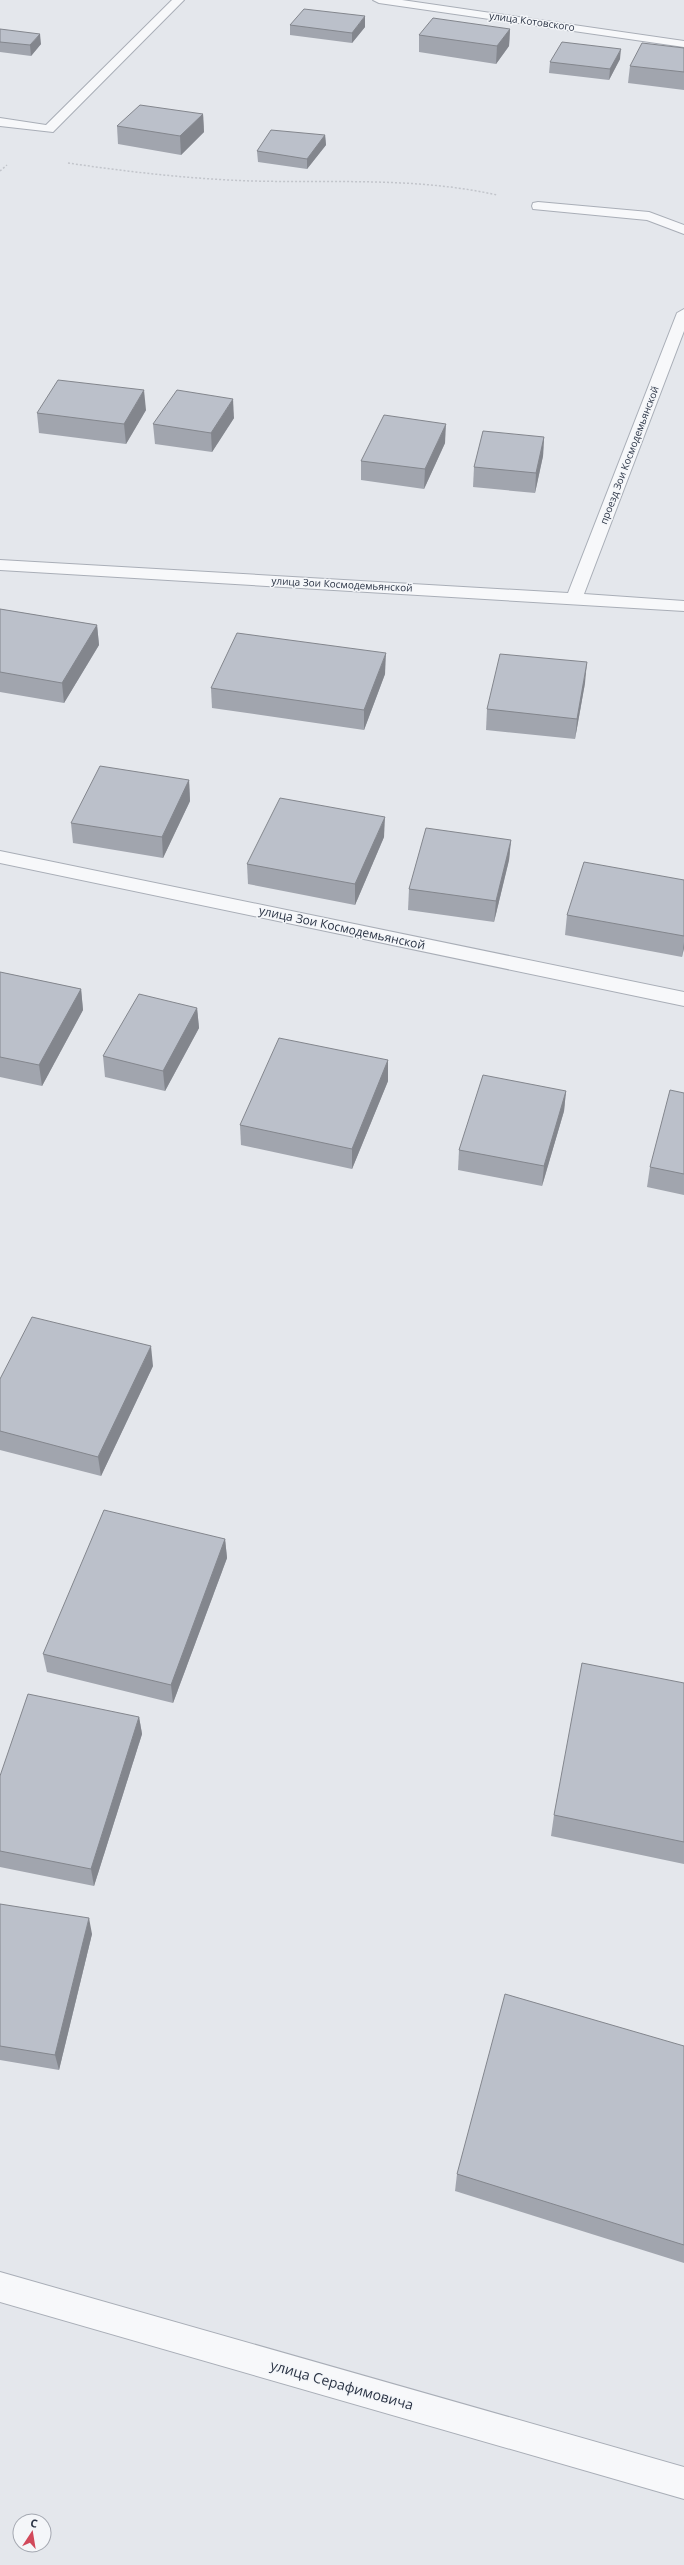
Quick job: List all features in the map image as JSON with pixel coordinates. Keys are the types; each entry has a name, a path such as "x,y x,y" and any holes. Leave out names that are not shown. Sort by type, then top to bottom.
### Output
{"street":[{"path":"0,122 49,129 178,0"},
{"name":"улица Котовского","path":"379,0 684,44"},
{"path":"538,206 649,216 684,230"},
{"name":"проезд Зои Космодемьянской","path":"574,598 684,313"},
{"name":"улица Зои Космодемьянской","path":"0,565 574,598 684,606"},
{"name":"улица Зои Космодемьянской","path":"0,857 684,999"},
{"name":"улица Серафимовича","path":"0,2287 684,2483"}],"path":[{"path":"64,162 140,173 251,181 398,182 469,187 538,206"}],"building":[{"path":"304,9 365,16 352,33 290,25"},
{"path":"433,18 510,29 497,46 419,35"},
{"path":"0,29 40,34 30,45 0,42"},
{"path":"562,42 621,49 610,69 550,62"},
{"path":"642,43 684,48 684,72 630,66"},
{"path":"140,105 203,114 180,136 117,126"},
{"path":"271,130 325,135 307,159 257,151"},
{"path":"58,380 144,390 124,424 37,413"},
{"path":"177,390 233,399 211,433 153,424"},
{"path":"384,415 446,424 425,469 361,461"},
{"path":"483,431 544,437 536,473 474,467"},
{"path":"0,609 97,625 62,683 0,672"},
{"path":"237,633 386,653 364,710 211,688"},
{"path":"500,654 587,662 577,719 487,709"},
{"path":"100,766 189,780 162,837 71,823"},
{"path":"280,798 385,817 355,884 247,864"},
{"path":"426,828 511,840 496,901 409,889"},
{"path":"584,862 684,880 684,936 567,915"},
{"path":"0,972 81,989 39,1065 0,1057"},
{"path":"139,994 197,1008 163,1071 103,1056"},
{"path":"279,1038 388,1060 352,1149 240,1125"},
{"path":"483,1075 566,1091 544,1166 459,1150"},
{"path":"670,1090 684,1093 684,1174 650,1167"},
{"path":"32,1317 151,1346 98,1457 0,1431 0,1379"},
{"path":"104,1510 225,1539 171,1685 43,1654"},
{"path":"582,1663 684,1683 684,1842 554,1815"},
{"path":"28,1694 139,1717 91,1869 0,1851 0,1776"},
{"path":"0,1904 89,1918 55,2055 0,2046"},
{"path":"505,1994 684,2046 684,2245 457,2174"}]}
